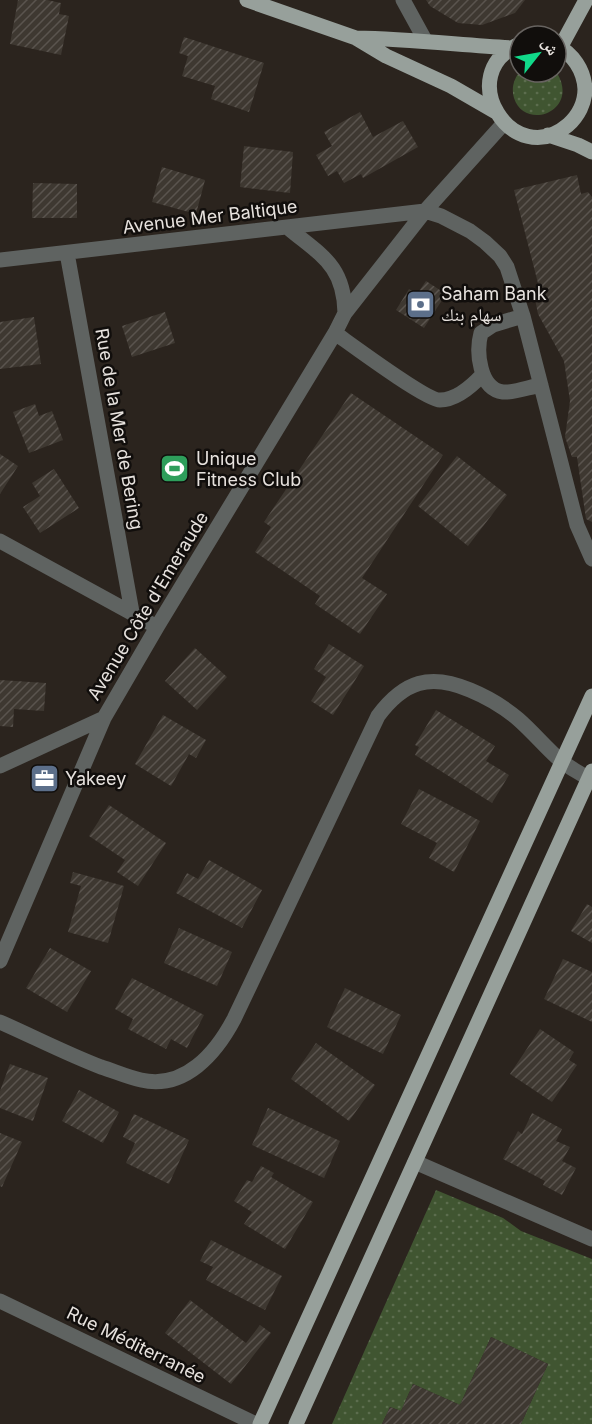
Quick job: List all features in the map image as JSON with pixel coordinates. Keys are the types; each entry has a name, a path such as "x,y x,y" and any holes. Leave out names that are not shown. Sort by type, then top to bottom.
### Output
{"main road":[{"path":"247,0 356,38 401,64 474,98 516,132 532,136 548,135 562,129 574,119 578,112 588,83 576,62 568,55"},
{"path":"568,30 586,0"},
{"path":"356,38 508,46"},
{"path":"500,118 489,92 491,79 500,58 508,52"},
{"path":"548,135 592,152"},
{"path":"258,1424 592,696"},
{"path":"296,1424 590,775"}],"street":[{"path":"403,0 425,40"},
{"name":"Avenue Côte d'Emeraude","path":"0,961 104,718 157,627 345,313 500,118"},
{"path":"425,211 441,216 470,231 500,256 507,267 523,316 577,525 592,559"},
{"name":"Avenue Mer Baltique","path":"0,260 425,211"},
{"path":"287,227 321,254 333,268 341,281 345,297 345,313"},
{"name":"Rue de la Mer de Bering","path":"67,253 132,612"},
{"path":"523,316 493,325 481,333 479,348 483,374 491,387 501,391 541,385"},
{"path":"335,333 409,384 435,399 452,398 483,374"},
{"path":"0,540 157,627"},
{"path":"0,1022 89,1062 143,1081 176,1077 200,1064 218,1046 234,1019 378,716 389,701 405,688 422,681 442,680 479,694 516,717 562,762 590,775"},
{"path":"0,766 104,718"},
{"path":"415,1162 592,1239"},
{"name":"Rue Méditerranée","path":"0,1301 258,1424"}],"green space":[{"path":"514,84 561,84 562,98 548,113 529,114 520,108 514,98"},
{"path":"436,1190 503,1218 521,1231 592,1259 592,1424 521,1424 548,1364 491,1337 460,1405 413,1384 401,1411 390,1407 382,1424 332,1424"}],"building":[{"path":"18,0 47,0 61,3 59,14 69,16 61,55 10,44"},
{"path":"426,0 525,0 515,13 482,25 458,23 430,6"},
{"path":"184,37 264,63 249,112 211,99 215,86 182,76 188,56 179,53"},
{"path":"360,112 373,137 403,121 418,147 363,178 361,174 344,183 337,171 328,176 316,155 332,146 324,132"},
{"path":"244,146 293,152 290,193 240,187"},
{"path":"162,167 205,180 196,214 152,202"},
{"path":"577,175 581,194 588,192 592,197 592,522 586,519 577,457 572,457 565,437 570,401 564,361 538,314 534,294 540,291 514,190"},
{"path":"33,183 77,184 77,218 32,218"},
{"path":"426,281 446,294 424,328 396,310 409,289 417,294"},
{"path":"165,312 175,343 132,357 122,326"},
{"path":"34,317 41,364 0,369 0,322"},
{"path":"351,393 443,455 362,578 387,594 360,634 315,604 320,596 255,552 271,527 264,522"},
{"path":"35,404 39,416 52,411 63,440 29,453 13,412"},
{"path":"0,454 18,466 0,494"},
{"path":"457,456 507,495 468,546 418,506"},
{"path":"54,469 79,508 40,533 23,507 40,496 32,483"},
{"path":"329,644 364,666 333,715 311,701 326,677 314,669"},
{"path":"195,648 227,677 197,710 165,681"},
{"path":"0,680 46,683 44,711 14,709 13,727 0,726"},
{"path":"436,710 495,746 486,761 509,775 492,803 415,755 419,747 415,745"},
{"path":"163,715 206,740 196,758 189,754 171,786 135,764"},
{"path":"419,789 480,821 454,872 429,858 437,843 401,824"},
{"path":"109,805 166,843 138,886 117,872 125,860 89,836"},
{"path":"209,860 262,890 242,928 176,893 187,873 198,879"},
{"path":"73,872 124,886 108,943 68,932 81,886 70,883"},
{"path":"587,904 592,907 592,943 571,931"},
{"path":"179,928 232,952 217,986 164,963"},
{"path":"50,948 91,971 67,1012 26,988"},
{"path":"563,959 592,972 592,1022 544,999"},
{"path":"132,978 204,1015 187,1048 171,1039 166,1049 128,1029 133,1019 115,1009"},
{"path":"345,988 401,1015 383,1054 327,1027"},
{"path":"540,1029 574,1052 569,1060 577,1065 552,1102 510,1074"},
{"path":"316,1043 375,1085 349,1121 291,1079"},
{"path":"10,1064 48,1078 33,1121 0,1108 0,1091"},
{"path":"79,1090 119,1112 103,1143 62,1121"},
{"path":"268,1108 340,1141 324,1178 252,1145"},
{"path":"532,1113 562,1129 556,1141 570,1147 562,1161 576,1168 562,1195 543,1185 545,1181 503,1159 518,1131 522,1134"},
{"path":"134,1114 189,1140 169,1184 126,1163 135,1143 123,1137"},
{"path":"0,1133 22,1142 2,1187 0,1186"},
{"path":"261,1166 274,1173 271,1177 313,1202 285,1249 244,1224 252,1212 234,1201 247,1180 252,1182"},
{"path":"211,1240 282,1276 265,1310 206,1280 213,1267 200,1261"},
{"path":"190,1300 246,1343 260,1325 271,1333 231,1384 165,1333"},
{"path":"491,1337 548,1364 521,1424 382,1424 390,1407 401,1411 413,1384 460,1405"}],"place":[{"name":"Saham Bank سهام بنك","path":"420,304"},
{"name":"Unique Fitness Club","path":"175,469"},
{"name":"Yakeey","path":"44,779"}]}
